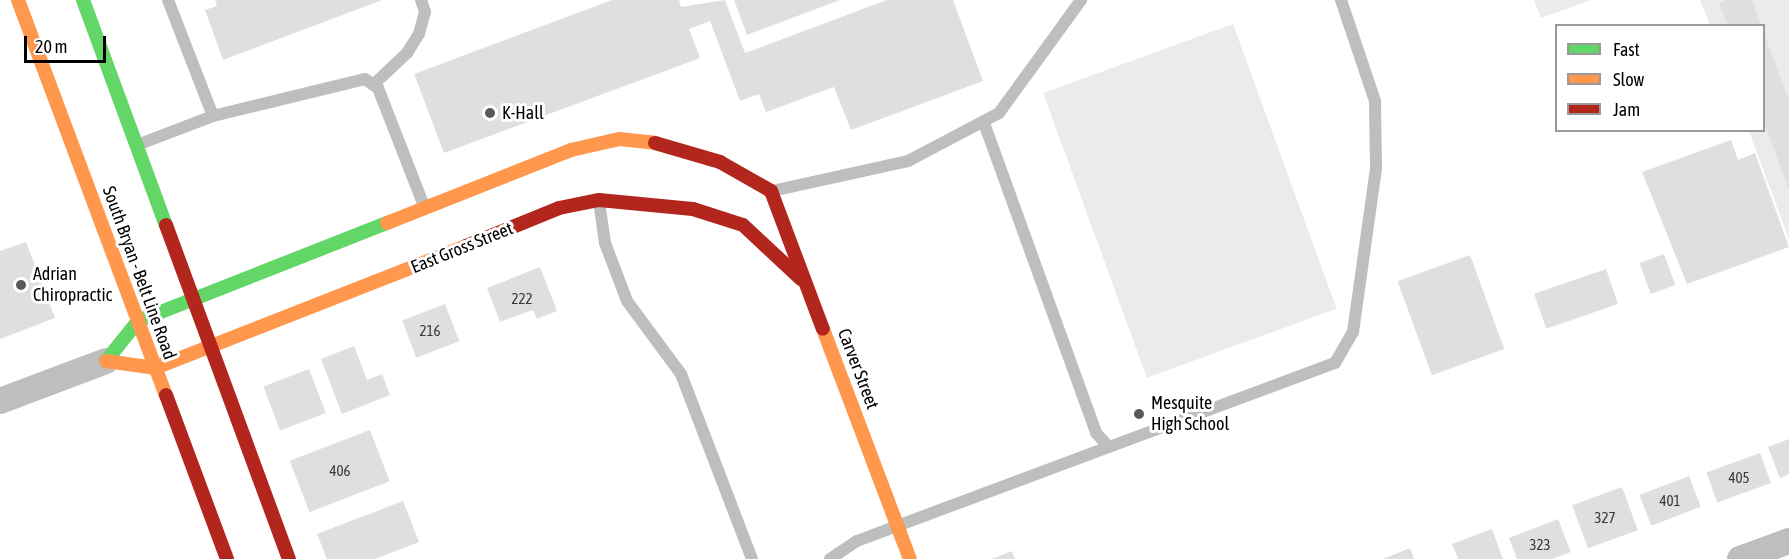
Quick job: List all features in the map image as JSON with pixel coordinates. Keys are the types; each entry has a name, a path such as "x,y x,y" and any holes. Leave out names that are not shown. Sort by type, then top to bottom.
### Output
{"street":[{"name":"South Bryan - Belt Line Road","path":"18,0 226,559"},
{"path":"83,0 289,559"},
{"path":"138,321 193,302 571,150 619,139 668,145 720,162 771,191"},
{"name":"Carver Street","path":"771,191 910,559"},
{"name":"East Gross Street","path":"0,401 105,361 155,368 211,350 560,208 599,200 693,209 743,225 807,284"},
{"name":"East Gross Street","path":"105,361 138,321"},
{"path":"1740,559 1789,541"}],"lane":[{"path":"168,0 213,116"},
{"path":"373,85 407,53 419,34 425,12 421,0"},
{"path":"771,191 908,161 984,123 1012,98 1082,0"},
{"path":"830,559 897,525 1335,363 1353,332 1376,168 1375,101 1341,0"},
{"path":"135,146 213,116 346,80 373,85"},
{"path":"373,85 425,209"},
{"path":"984,123 1095,433 1109,447"},
{"path":"599,200 605,243 627,301 686,384 752,559"}],"shaded area":[{"path":"1534,0 1591,0 1541,18"},
{"path":"1700,0 1789,0 1789,240 1749,132 1765,132 1765,24 1710,24"},
{"path":"1233,24 1337,309 1147,378 1043,93"}],"building":[{"path":"215,0 382,0 223,60 205,10 217,6"},
{"path":"612,0 679,0 681,7 725,0 745,53 887,0 953,0 983,81 851,130 834,87 766,112 759,94 740,101 710,21 689,29 700,58 444,153 414,74"},
{"path":"734,0 840,0 747,35"},
{"path":"1727,0 1752,0 1760,24 1727,24 1719,3"},
{"path":"1765,36 1789,101 1789,190 1765,125"},
{"path":"1731,140 1738,160 1755,153 1789,247 1687,284 1642,172"},
{"name":"Adrian Chiropractic","path":"26,242 55,318 0,339 0,251"},
{"path":"1664,254 1675,285 1651,294 1640,263"},
{"path":"1470,255 1504,349 1432,375 1398,281"},
{"path":"540,267 557,311 537,319 533,310 500,322 487,288"},
{"path":"1606,269 1618,304 1546,329 1534,294"},
{"path":"445,304 459,341 416,358 402,320"},
{"path":"354,346 367,380 382,374 390,395 342,414 321,359"},
{"path":"309,369 326,413 280,430 263,387"},
{"path":"370,430 390,481 309,512 290,461"},
{"path":"1789,439 1789,474 1780,478 1768,447"},
{"path":"1760,453 1771,483 1717,503 1706,472"},
{"path":"1689,476 1701,507 1651,526 1640,495"},
{"path":"1622,487 1638,530 1588,548 1572,505"},
{"path":"403,501 419,542 375,559 327,559 317,534"},
{"path":"1558,519 1571,552 1552,559 1517,559 1509,538"},
{"path":"1492,529 1503,559 1458,559 1452,544"},
{"path":"1410,548 1414,559 1383,559"},
{"path":"1012,551 1015,559 992,559"}],"traffic: fast":[{"path":"83,0 166,225"},
{"path":"106,361 138,321 387,223"}],"traffic: slow":[{"path":"18,0 166,395"},
{"path":"387,223 571,150 619,139 655,143"},
{"path":"106,361 155,368 466,246"},
{"path":"823,329 910,559"}],"traffic: jam":[{"path":"655,143 720,162 771,191 823,329"},
{"path":"466,246 559,208 599,200 693,209 743,225 801,279"},
{"path":"166,225 289,559"},
{"path":"166,395 227,559"}],"place":[{"name":"K-Hall","path":"490,113"},
{"name":"Adrian Chiropractic","path":"21,285"},
{"name":"Mesquite High School","path":"1139,414"}]}
